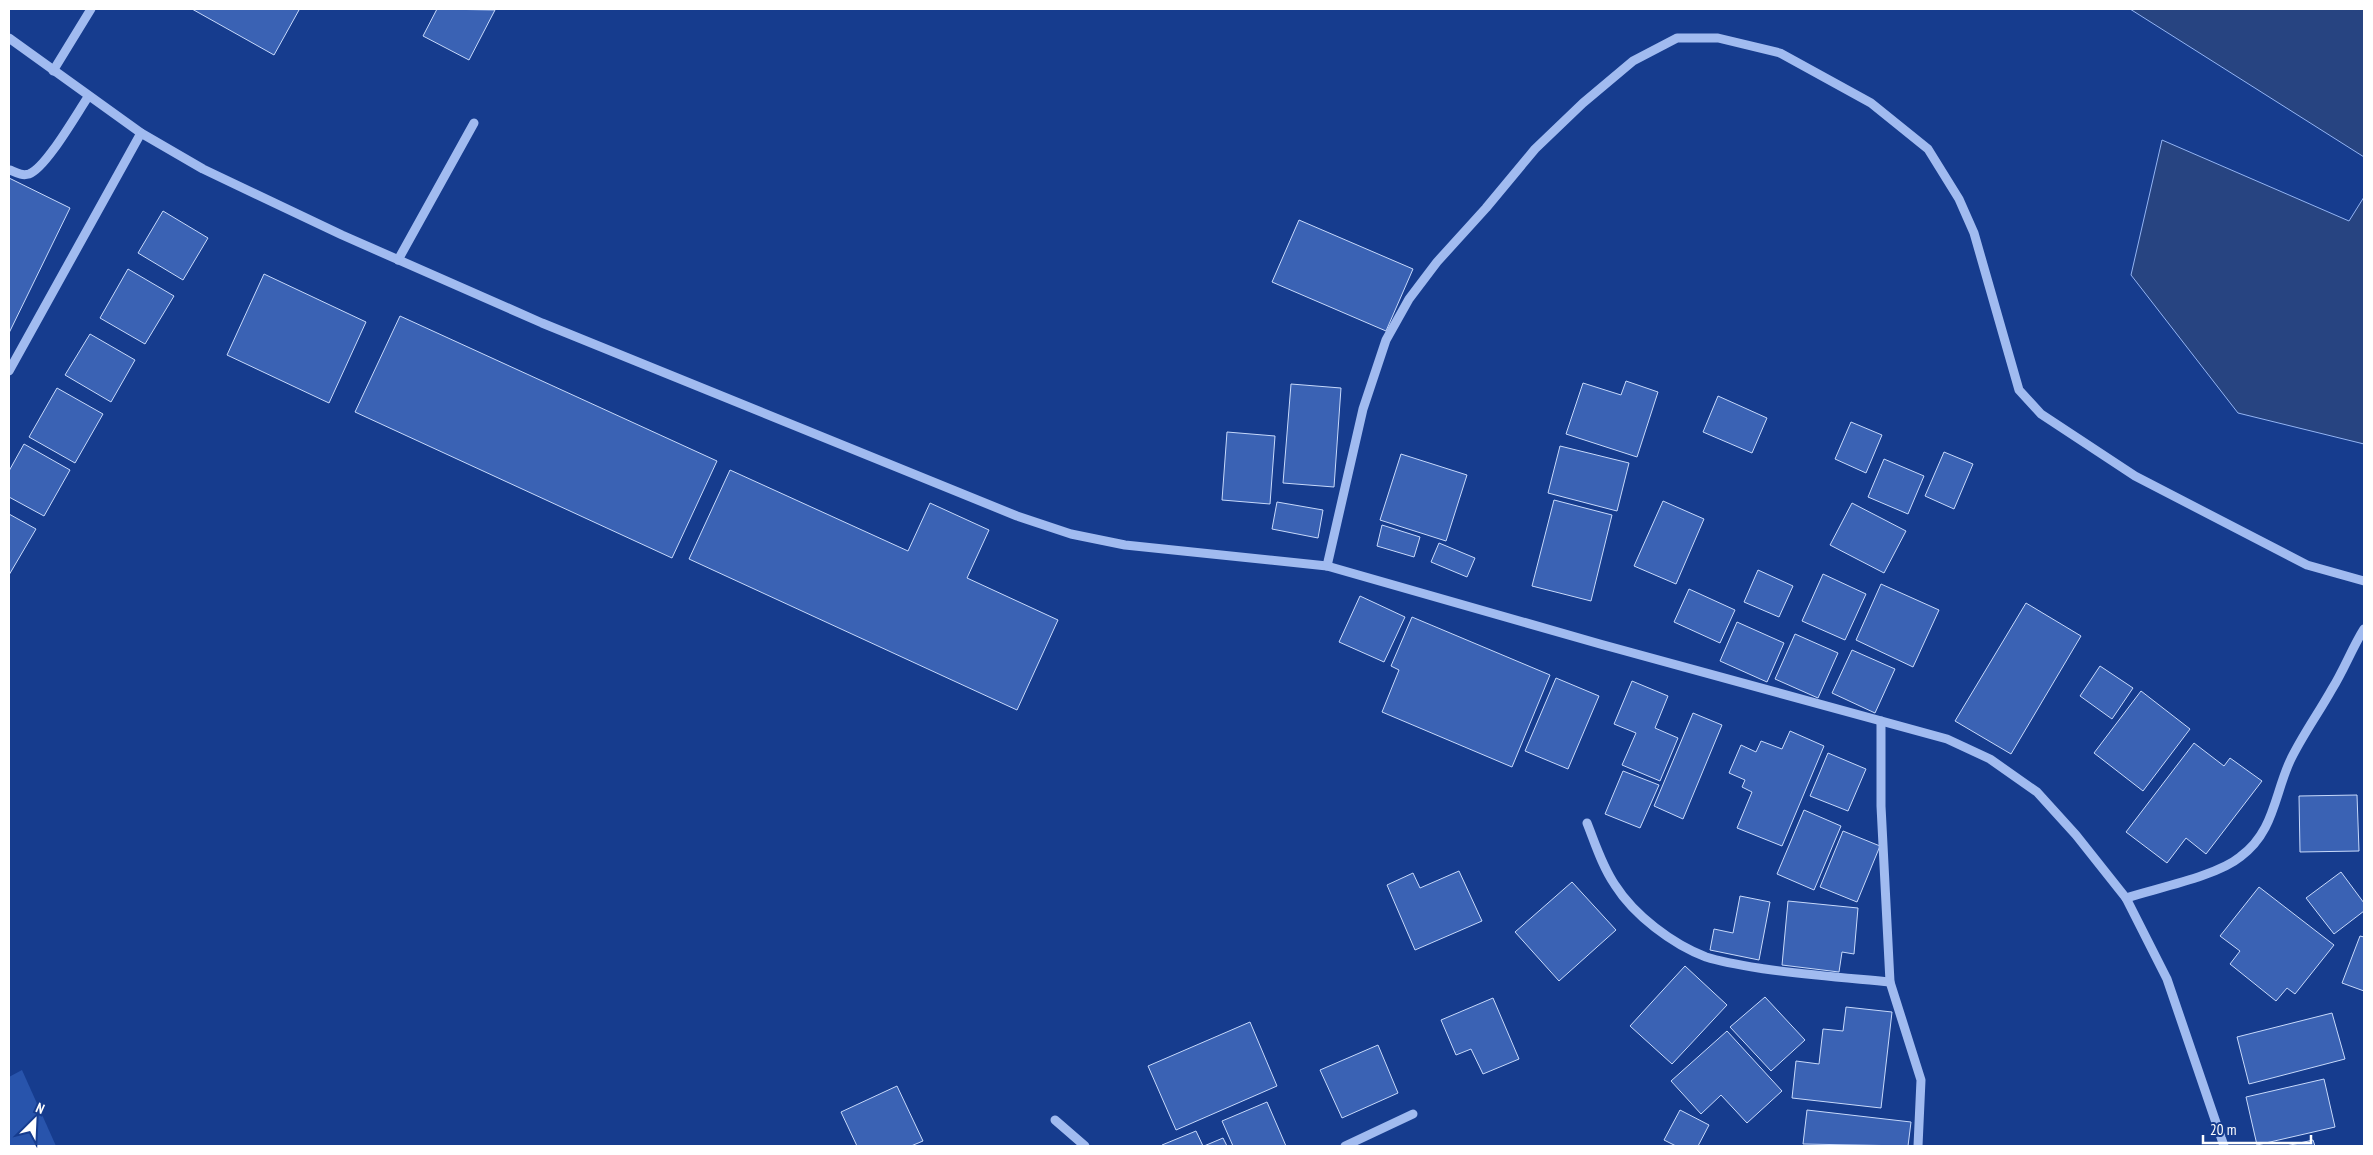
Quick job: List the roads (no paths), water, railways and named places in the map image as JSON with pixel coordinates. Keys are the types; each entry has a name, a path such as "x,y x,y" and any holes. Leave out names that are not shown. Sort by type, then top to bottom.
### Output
{"street":[{"path":"54,71 91,9"},
{"path":"9,38 88,97 141,133 202,168 398,260 542,323 653,370 1018,516 1071,534 1125,545 1327,566 1600,644 1947,739 1990,759 2037,792 2076,835 2126,898 2166,979 2224,1146"},
{"path":"1327,566 1363,409 1386,340 1408,299 1437,262 1481,214 1535,149 1583,103 1633,61 1676,38 1718,38 1780,53 1870,103 1928,149 1959,199 1974,233 2019,390 2041,414 2135,476 2307,565 2364,581"},
{"path":"10,170 21,175 31,174 47,158 88,97"},
{"path":"398,260 474,123"},
{"path":"9,371 141,133"},
{"path":"2126,898 2224,868 2241,857 2260,838 2274,810 2279,788 2303,734 2328,696 2364,629"},
{"path":"1881,721 1881,806 1890,982 1921,1080 1918,1146"},
{"path":"1587,822 1598,852 1615,885 1641,915 1677,942 1706,956 1739,965 1794,973 1890,982"},
{"path":"1345,1146 1413,1114"},
{"path":"1055,1120 1085,1146"}]}
